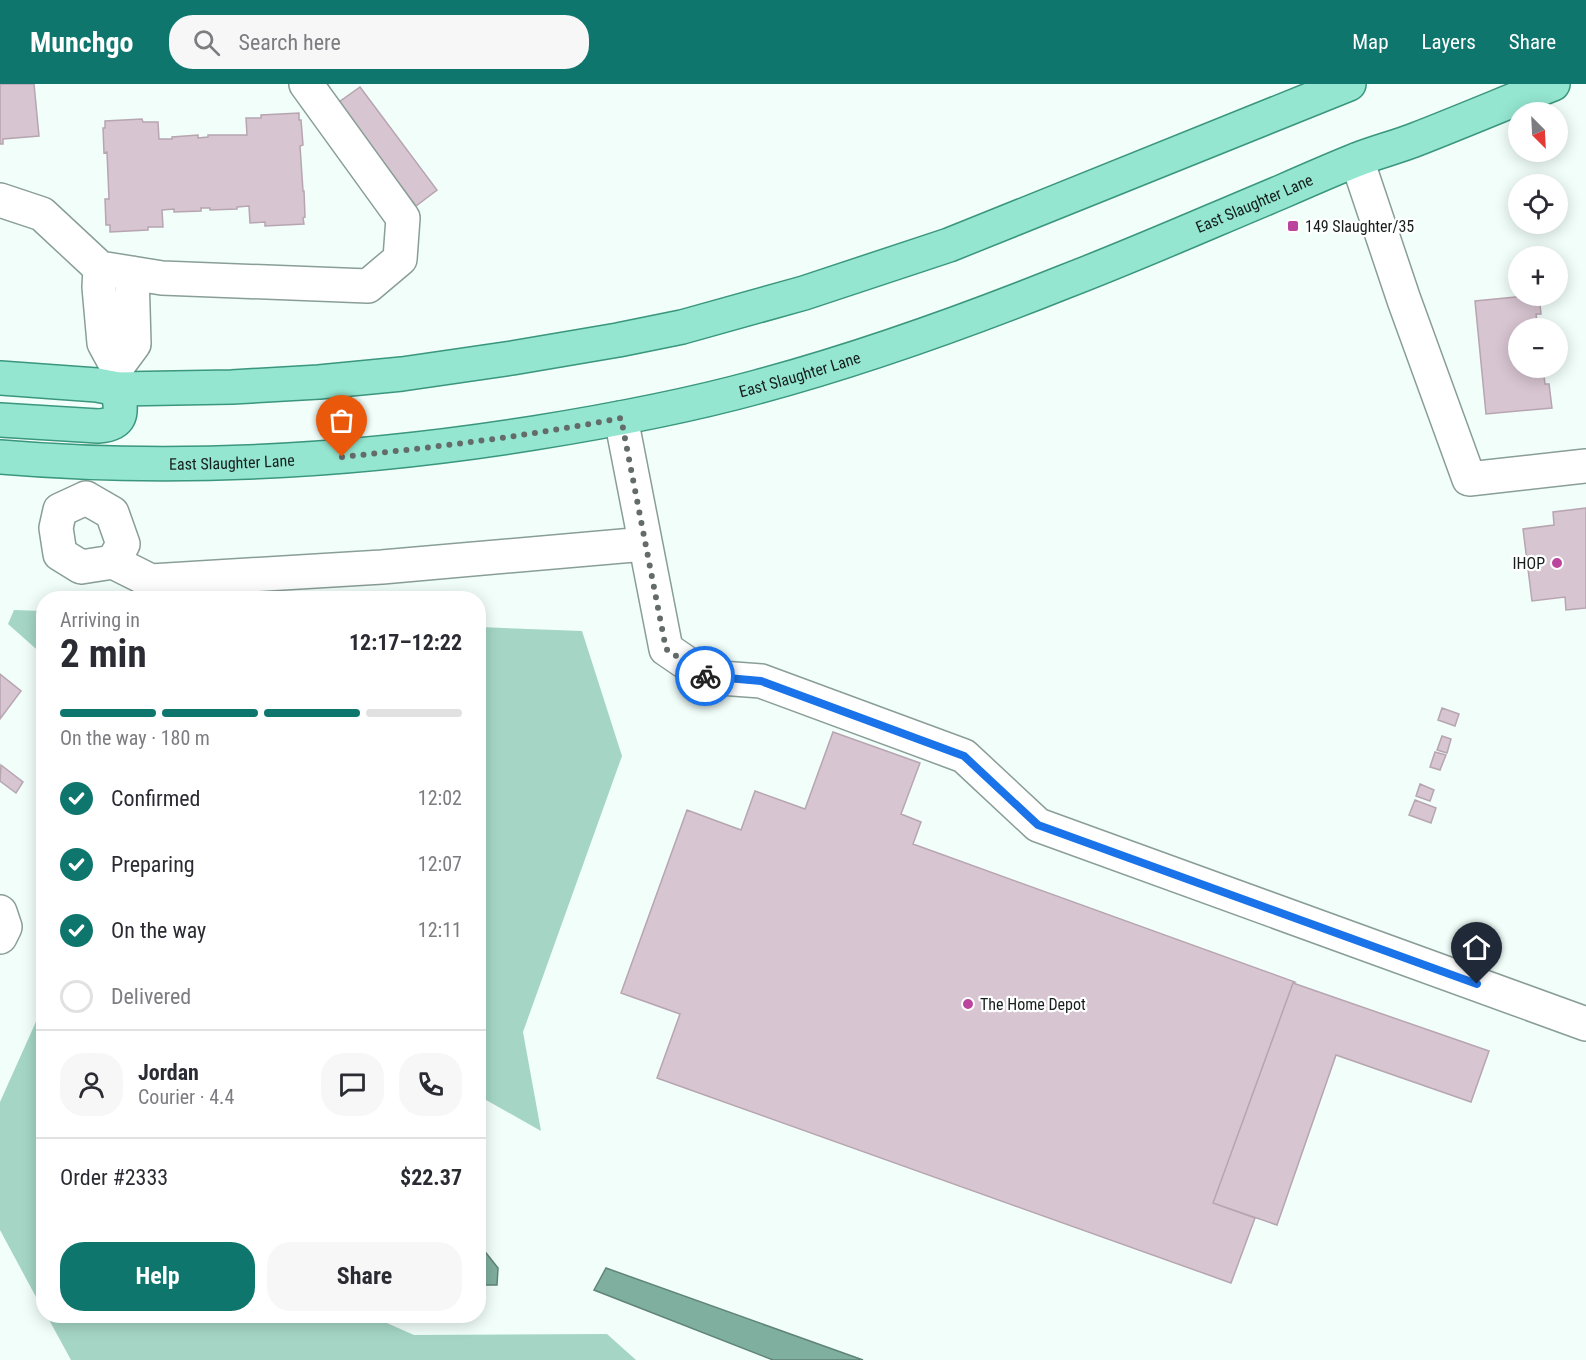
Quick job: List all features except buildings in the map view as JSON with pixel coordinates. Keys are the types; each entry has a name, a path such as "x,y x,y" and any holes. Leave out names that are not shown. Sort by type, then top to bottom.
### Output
{"main road":[{"path":"113,366 232,387 319,382 402,374 512,358 682,327 804,293 949,245 1348,84"},
{"name":"East Slaughter Lane","path":"0,458 171,464 342,457 438,447 582,425 756,388 834,365 951,325 1065,282 1357,159 1413,141 1553,84"},
{"path":"0,378 97,385 113,366"},
{"path":"0,420 111,425 119,418 121,410 113,366"}],"street":[{"path":"0,200 42,214 100,268 162,278 368,286 400,259 403,218 306,84"},
{"path":"1357,159 1404,300 1469,479 1586,466"},
{"path":"100,268 99,287 113,366"},
{"path":"113,366 134,344 132,273"},
{"path":"621,418 666,649 707,677 761,681 964,756 1038,825 1586,1024"},
{"path":"86,498 92,462"},
{"path":"86,498 60,510 56,528 60,554 81,567 113,562 151,581 382,567 645,544"},
{"path":"86,498 112,513 123,544 113,562"},
{"path":"0,912 5,927 0,937"}],"shaded area":[{"path":"14,610 36,611 36,649 8,624"},
{"path":"486,627 582,631 622,756 523,1032 541,1131 486,1100"},
{"path":"36,1022 36,1297 0,1230 0,1102"},
{"path":"486,1253 498,1268 497,1285 486,1285"},
{"path":"606,1268 863,1360 773,1360 594,1290"},
{"path":"51,1323 387,1323 414,1335 607,1334 636,1360 71,1360"}],"way so far":[{"path":"342,457 447,446 621,418 666,649 705,676"}],"place":[{"name":"149 Slaughter/35","path":"1293,226"},
{"name":"IHOP","path":"1557,563"},
{"name":"The Home Depot","path":"968,1004"}],"route":[{"path":"705,676 761,681 964,756 1038,825 1477,984"}]}
